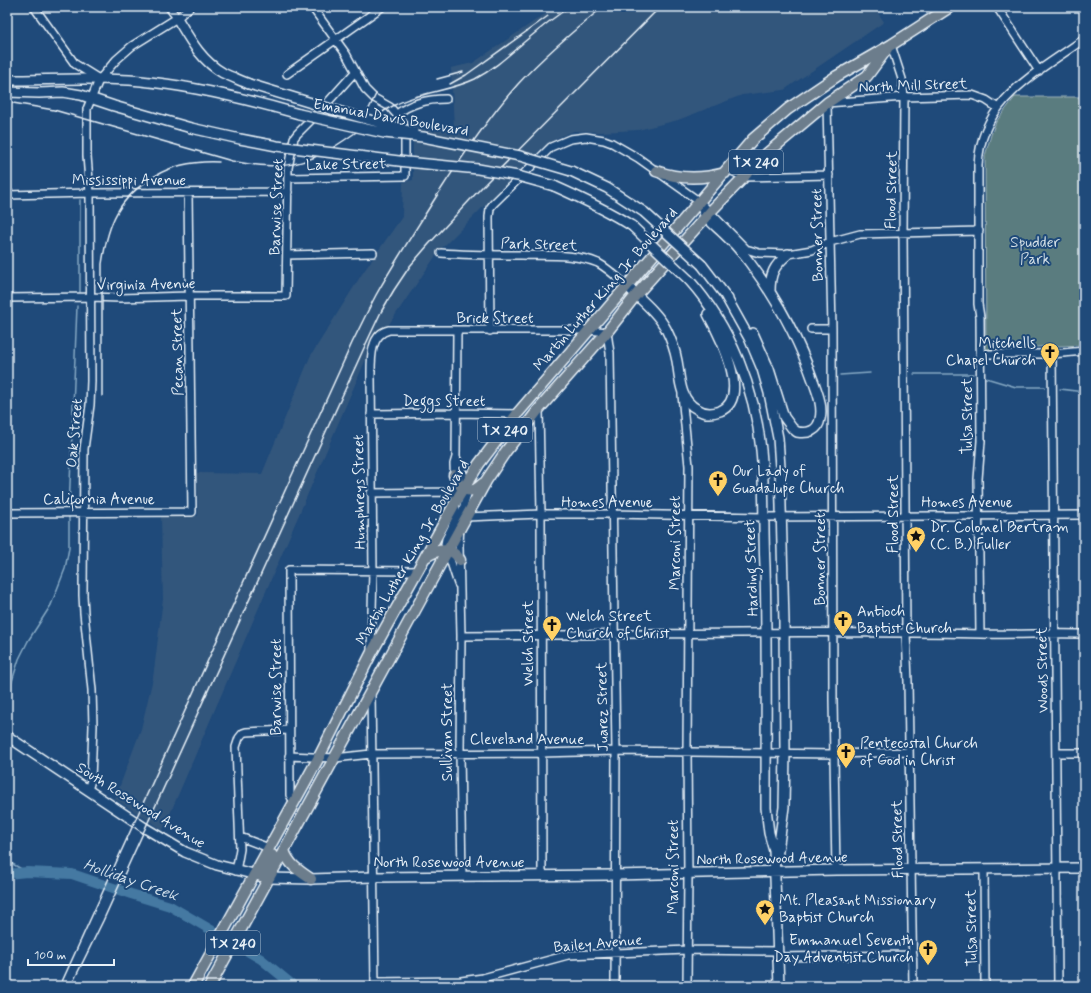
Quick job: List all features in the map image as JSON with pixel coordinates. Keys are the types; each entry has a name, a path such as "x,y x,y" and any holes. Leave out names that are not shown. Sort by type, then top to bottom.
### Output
{"main road":[{"name":"Martin Luther King Jr. Boulevard","path":"210,986 249,914 269,848 319,757 371,654 462,491 479,464 517,414 753,139 788,109 837,76 891,45 950,7"},
{"path":"176,18 193,45 205,58 222,72 248,84 341,112 405,129 423,137"},
{"name":"Martin Luther King Jr. Boulevard","path":"193,986 235,909 284,850 486,481 506,451 539,409 607,332 636,295 708,214 744,177 753,165 827,103 867,76 891,45"},
{"name":"Emanual Davis Boulevard","path":"7,80 141,81 176,85 234,96 299,114 384,133 423,137 520,156 571,171 607,188 644,212 702,265 725,295"},
{"path":"7,92 63,92 81,95 191,128 277,146 478,169 518,176 554,186 587,200 632,226 689,280 712,321 732,373 735,389 732,398 728,405 722,410 708,413 695,409 689,404 680,385"},
{"path":"656,171 686,177 714,176 727,171"},
{"path":"700,202 708,214 749,262 785,316 804,355 818,394 821,418 819,424 814,430 810,432 797,432 787,423 769,369 754,334 742,314 725,295"},
{"path":"770,292 772,271 788,254"},
{"name":"Harding Street","path":"689,280 720,323 737,357 749,389 757,421 761,451 766,633 766,808 769,834 774,851 779,986"},
{"name":"Marconi Street","path":"627,286 653,311 665,327 672,342 677,361 680,385"},
{"name":"Harding Street","path":"725,295 749,338 762,369 769,393 778,438 784,633 785,752 782,831 775,871"},
{"path":"454,475 462,491 476,489 486,481"},
{"path":"424,558 440,549 448,550 460,560"},
{"name":"South Rosewood Avenue","path":"7,736 152,832 185,852 198,859 236,871 261,876"},
{"path":"261,876 286,827 292,805"},
{"path":"284,850 286,859 295,868 311,879"},
{"name":"North Rosewood Avenue","path":"261,876 311,879 462,876 615,876 836,870 1084,868"}],"street":[{"path":"34,7 75,64 99,80"},
{"path":"169,7 176,18"},
{"name":"Oak Street","path":"88,790 92,757 92,690 84,613 84,449 91,392 90,193 87,109 99,80 116,60 132,46 176,18 190,7"},
{"path":"312,7 346,54 365,89 374,98 390,107 396,114 405,107 413,104 435,99 446,99"},
{"path":"287,74 382,7"},
{"path":"997,7 1040,71"},
{"name":"Tulsa Street","path":"980,634 978,479 981,440 980,317 978,304 978,165 980,149 987,126 998,108 1012,91 1084,40"},
{"name":"Flood Street","path":"891,45 902,79 904,97 903,232 906,633 913,986"},
{"name":"Barwise Street","path":"286,296 288,168 294,138 355,72"},
{"name":"North Mill Street","path":"827,103 847,100 972,95 986,100 998,108"},
{"name":"Bonner Street","path":"827,103 832,329 833,633 836,870"},
{"name":"Lake Street","path":"288,178 405,176 405,137 403,122 396,114"},
{"path":"490,331 489,213 493,204 551,147 570,139 586,137 604,140 638,158 700,202"},
{"path":"727,171 744,177 828,175"},
{"name":"Mississippi Avenue","path":"7,195 288,192"},
{"name":"Pecan Street","path":"188,193 192,512"},
{"path":"708,214 746,249 759,253 788,254 812,250 830,242 860,234 979,231"},
{"path":"287,255 373,254"},
{"name":"Park Street","path":"441,254 557,256 579,258 599,264 627,286"},
{"name":"Virginia Avenue","path":"7,298 286,296"},
{"path":"811,329 832,329"},
{"name":"Brick Street","path":"382,332 389,330 589,330 607,332"},
{"name":"Sullivan Street","path":"457,331 456,457 462,491 462,510 459,530 462,876"},
{"name":"Humphreys Street","path":"371,654 373,571 371,493 372,356 377,336 382,332"},
{"name":"Juarez Street","path":"607,332 610,353 616,751 615,986"},
{"path":"980,354 1052,354 1084,351"},
{"name":"Woods Street","path":"1052,354 1058,986"},
{"name":"Marconi Street","path":"680,385 689,466 687,986"},
{"name":"Welch Street","path":"539,409 541,514 542,876"},
{"name":"Deggs Street","path":"371,414 517,414"},
{"name":"Sullivan Street","path":"454,475 454,464 456,457"},
{"path":"371,493 462,491"},
{"name":"Sullivan Street","path":"460,589 445,544 456,515 462,491"},
{"name":"California Avenue","path":"7,513 192,512"},
{"name":"Homes Avenue","path":"466,517 541,514 781,517 1084,514"},
{"name":"Barwise Street","path":"292,805 290,795 289,730 289,570 373,571"},
{"path":"373,571 417,571"},
{"path":"461,636 688,632 1084,634"},
{"path":"371,691 375,984"},
{"path":"236,871 240,849 237,742 244,733 252,731 289,730"},
{"name":"Cleveland Avenue","path":"290,756 335,758 371,754 616,751 785,752 834,754 909,752"},
{"path":"1056,754 1084,753"},
{"path":"240,837 269,848"},
{"name":"Tulsa Street","path":"984,870 985,986"},
{"name":"Bailey Avenue","path":"375,984 461,981 483,978 568,955 687,950 778,954 913,955"}],"shaded area":[{"path":"555,7 874,7 884,22 784,90 742,95 678,120 638,130 599,132 574,131 559,137 541,149 439,251 387,327 378,331 163,830 115,799 141,729 153,678 163,599 161,516 198,516 197,473 262,474 310,357 362,274 402,217 403,182 413,180 413,126 454,127 451,68 473,63"}],"green space":[{"name":"Spudder Park","path":"1015,97 1084,97 1084,345 986,349 985,156 996,122"}],"waterway":[{"path":"80,200 80,292"},
{"path":"69,509 77,306"},
{"path":"840,375 870,373"},
{"path":"914,374 973,374"},
{"path":"986,378 1016,387 1045,387"},
{"path":"1060,389 1084,392"},
{"path":"7,697 19,659 28,641 51,605 65,569 69,548 69,517"},
{"path":"7,861 27,872"},
{"name":"Holliday Creek","path":"7,874 27,872 72,874 170,906 261,959 294,986"}],"railway":[{"path":"7,102 54,110 232,161 271,166 287,165 301,162 329,150 366,126 387,109 401,102 454,87 483,75 569,7"},
{"path":"60,986 352,343 376,295 445,182 496,111 518,84 538,64 603,7"},
{"path":"71,986 103,921 364,348 381,312 394,290 410,266 482,187 660,7"},
{"path":"450,84 466,75 548,16"},
{"path":"437,79 463,72"},
{"path":"355,129 365,117 376,94"},
{"path":"102,396 102,264 104,249 117,213 132,193 142,184 155,176 186,164 219,162"}],"place":[{"name":"Mitchells Chapel Church","path":"1050,369"},
{"name":"Our Lady of Guadalupe Church","path":"718,497"},
{"name":"Dr. Colonel Bertram (C. B.) Fuller","path":"916,553"},
{"name":"Antioch Baptist Church","path":"843,637"},
{"name":"Welch Street Church of Christ","path":"552,642"},
{"name":"Pentecostal Church of God in Christ","path":"846,769"},
{"name":"Mt. Pleasant Missionary Baptist Church","path":"765,926"},
{"name":"Emmanuel Seventh Day Adventist Church","path":"928,966"}]}
